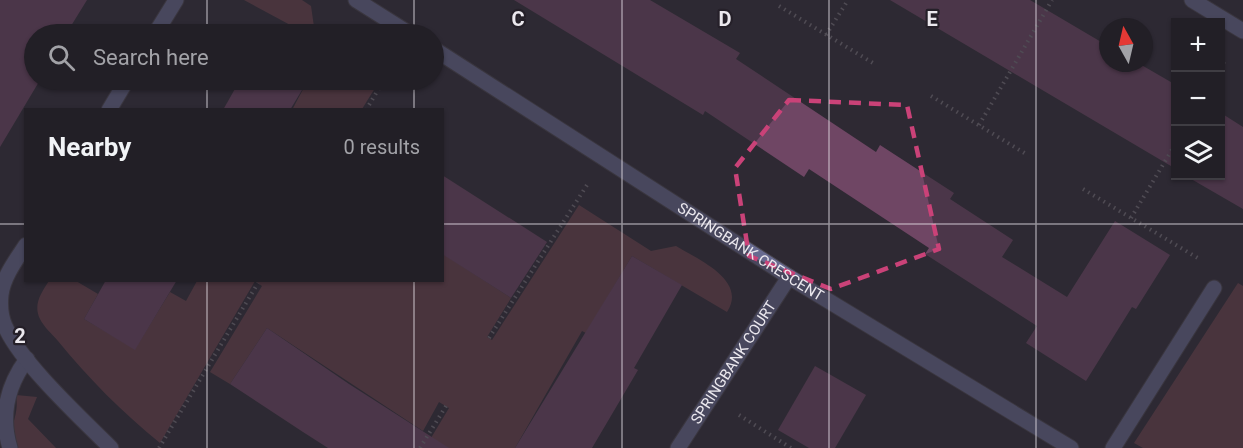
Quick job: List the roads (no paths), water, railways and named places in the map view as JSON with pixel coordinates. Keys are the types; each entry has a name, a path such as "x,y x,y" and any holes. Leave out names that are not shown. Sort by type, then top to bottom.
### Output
{"street":[{"path":"161,24 176,0"},
{"path":"356,0 394,24"},
{"path":"1192,0 1243,31"},
{"name":"SPRINGBANK CRESCENT","path":"444,55 789,276 1071,448"},
{"path":"110,108 121,90"},
{"path":"24,248 6,276 1,293 1,310 5,326 27,359 111,448"},
{"name":"SPRINGBANK COURT","path":"678,448 789,276"},
{"path":"1113,448 1214,288"},
{"path":"10,448 5,429 6,402 14,376 27,359"}]}
